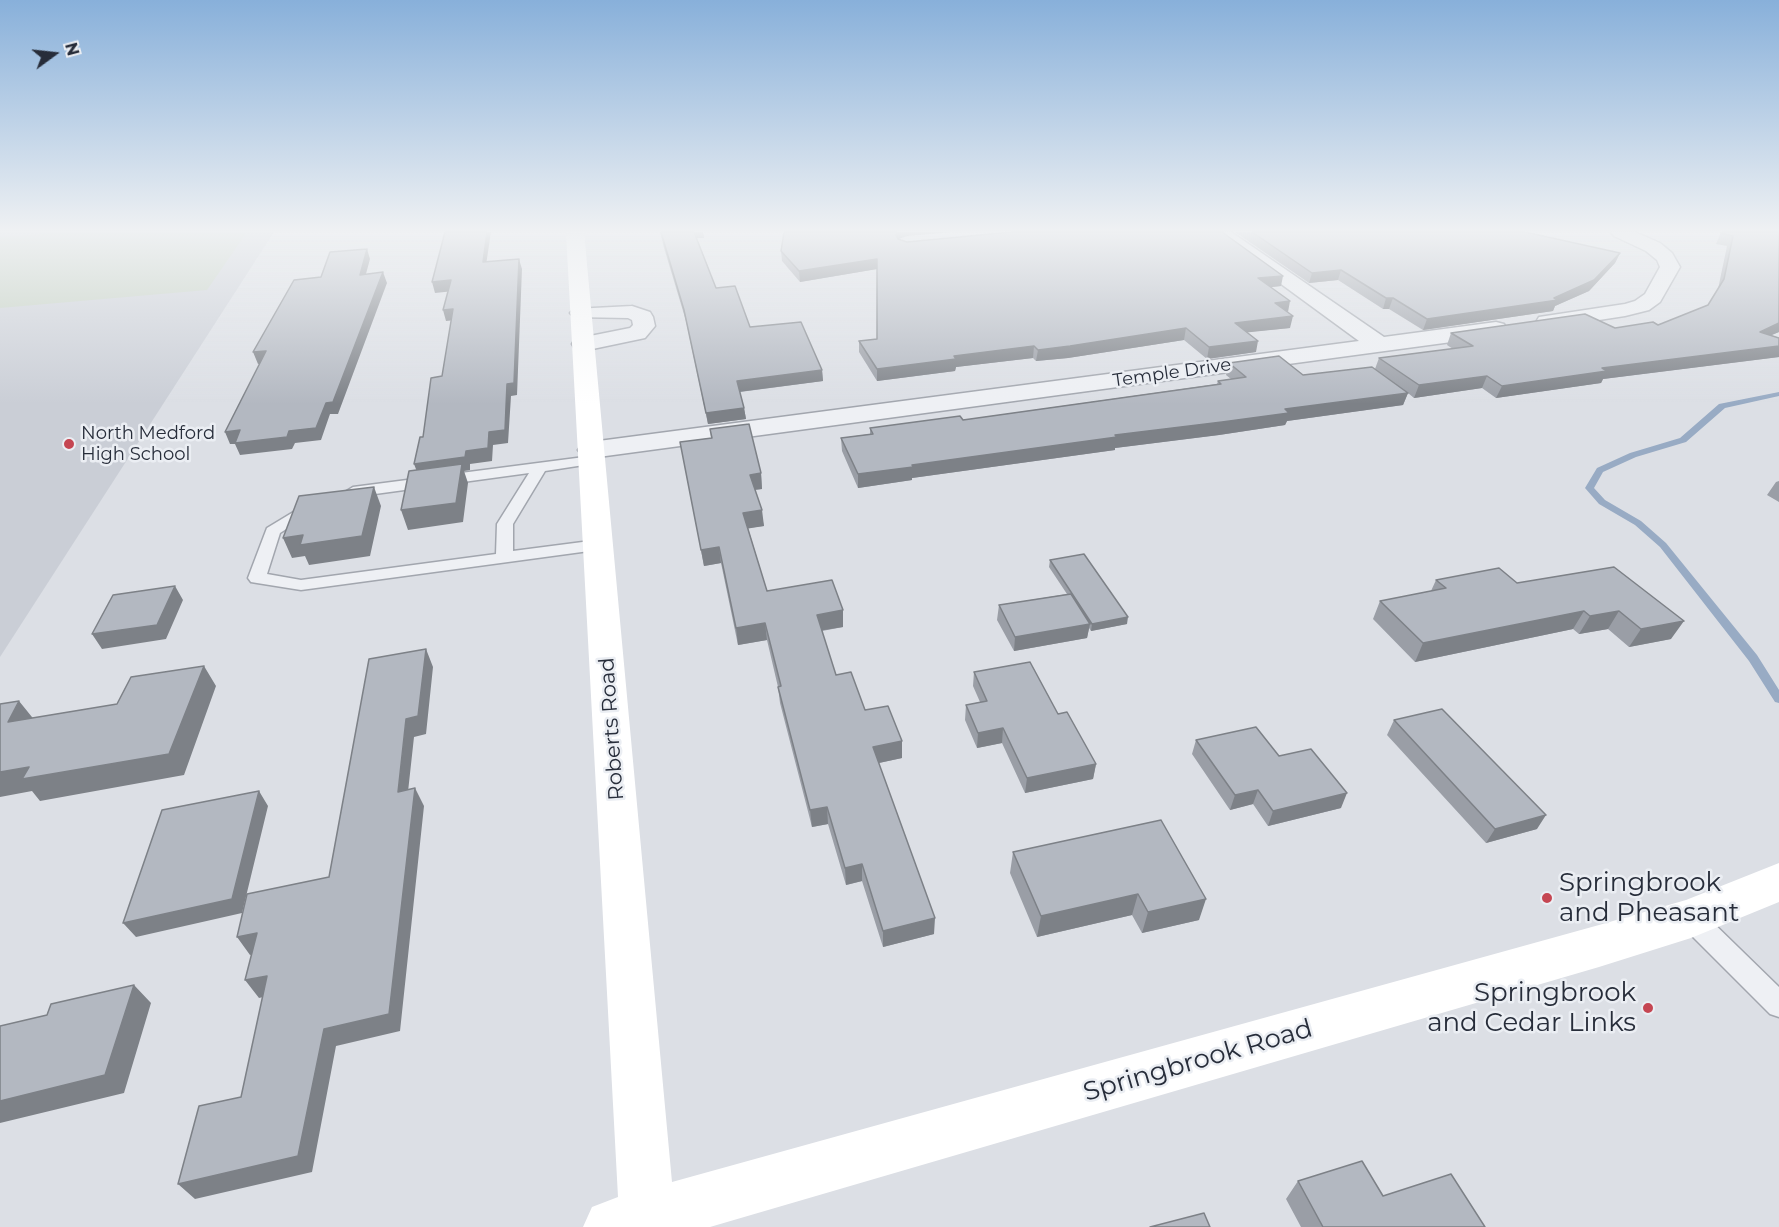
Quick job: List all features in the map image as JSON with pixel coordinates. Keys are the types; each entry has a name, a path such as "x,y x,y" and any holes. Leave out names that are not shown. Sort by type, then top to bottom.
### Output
{"street":[{"name":"Roberts Road","path":"579,289 598,545 636,1224"},
{"path":"1301,289 1380,345"},
{"name":"Temple Drive","path":"591,455 1625,310 1642,306 1653,298 1658,289"},
{"name":"Springbrook Road","path":"636,1224 1691,918 1779,882"}],"lane":[{"path":"591,455 540,467 344,493 302,510 273,531 257,578 301,585 598,545"},
{"path":"504,558 505,524 540,467"},
{"path":"1691,918 1779,1005"}],"shaded area":[{"name":"North Medford High School","path":"0,289 237,289 0,657"}],"green space":[{"path":"0,289 208,289 207,290 0,308"}],"building":[{"path":"289,289 376,289 333,402 326,403 316,428 289,431 287,437 235,443 240,430 225,432 266,351 253,352"},
{"path":"449,289 518,289 514,383 507,384 505,430 489,432 488,448 466,451 465,457 414,464 420,437 423,437 431,378 442,376 453,309 443,310"},
{"path":"678,289 736,289 750,327 801,322 822,370 737,381 744,408 706,413"},
{"path":"877,289 1274,289 1290,301 1275,303 1293,316 1235,323 1258,341 1209,347 1186,328 1038,350 1034,346 954,356 956,359 877,369 859,341 877,339"},
{"path":"1372,289 1573,289 1554,298 1558,300 1427,319 1393,298 1386,298"},
{"path":"1718,289 1779,289 1779,323 1760,332 1779,338 1779,346 1602,368 1607,371 1502,386 1487,376 1419,385 1379,358 1473,346 1451,333 1585,314 1615,328 1653,322 1658,325 1708,305"},
{"path":"1279,356 1303,375 1372,367 1408,393 1285,409 1289,413 1115,435 1117,437 858,474 841,438 873,434 870,428 960,416 963,420 1221,384 1218,381 1246,377 1229,363"},
{"path":"749,424 761,473 750,475 762,510 743,513 767,591 832,580 843,610 817,615 836,675 851,672 865,710 888,706 902,741 873,747 935,918 883,931 862,864 845,868 827,807 810,810 778,687 781,686 765,623 736,628 719,547 701,550 680,442 712,438 710,429"},
{"path":"462,464 456,503 401,510 409,471"},
{"path":"374,487 362,536 300,545 303,535 283,538 299,496"},
{"path":"1084,554 1128,617 1092,624 1050,560"},
{"path":"1614,567 1684,621 1641,629 1619,611 1590,616 1584,611 1423,643 1380,601 1446,588 1436,580 1499,568 1517,583"},
{"path":"175,586 157,625 92,634 113,595"},
{"path":"1071,594 1090,624 1015,637 999,605"},
{"path":"426,649 418,716 406,719 398,792 415,788 389,1014 324,1029 298,1156 178,1184 199,1106 241,1097 267,976 245,980 257,933 237,937 247,894 329,877 369,659"},
{"path":"1030,662 1058,714 1067,712 1096,764 1027,778 1003,728 978,733 966,705 987,701 974,672"},
{"path":"204,666 169,754 22,779 29,767 0,772 0,704 19,701 8,722 117,704 131,677"},
{"path":"1442,709 1546,815 1495,829 1394,720"},
{"path":"1256,727 1279,756 1311,749 1347,793 1273,811 1258,790 1235,795 1196,740"},
{"path":"259,791 232,899 123,923 162,810"},
{"path":"1161,820 1206,899 1148,912 1138,894 1041,916 1013,852"},
{"path":"134,985 105,1075 0,1101 0,1026 47,1015 51,1004"},
{"path":"1362,1161 1383,1196 1451,1174 1485,1227 1323,1227 1298,1181"},
{"path":"1204,1213 1210,1227 1150,1227"}],"waterway":[{"path":"1779,394 1722,406 1683,440 1633,455 1600,470 1589,488 1602,502 1638,523 1663,545 1753,658 1779,699"}],"place":[{"name":"North Medford High School","path":"69,444"},
{"name":"Springbrook and Pheasant","path":"1547,898"},
{"name":"Springbrook and Cedar Links","path":"1648,1008"}]}
